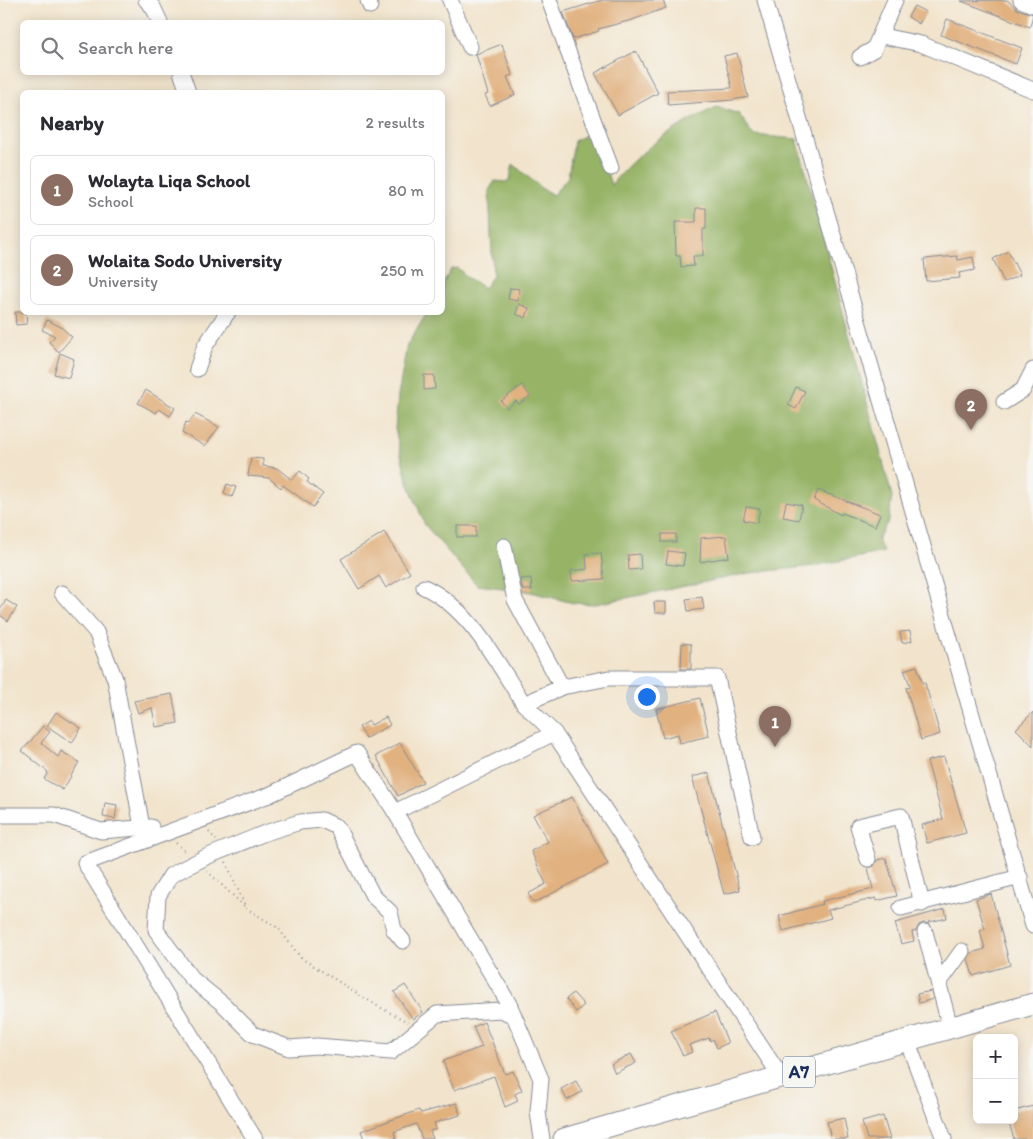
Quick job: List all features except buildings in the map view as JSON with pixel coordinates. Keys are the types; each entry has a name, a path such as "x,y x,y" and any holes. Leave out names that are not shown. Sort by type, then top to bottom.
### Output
{"highway":[{"name":"A7","path":"564,1139 1033,1004"}],"street":[{"path":"146,0 159,20"},
{"path":"450,0 470,47"},
{"path":"549,0 611,168"},
{"path":"765,0 1033,926"},
{"path":"860,57 874,49 882,36 895,0"},
{"path":"1021,0 1033,5"},
{"path":"882,36 921,44 1033,90"},
{"path":"182,75 187,90"},
{"path":"197,369 205,346 226,315"},
{"path":"1004,402 1024,390 1033,370"},
{"path":"504,546 515,600 562,687"},
{"path":"424,587 443,596 462,613 524,704 554,732 781,1077"},
{"path":"62,593 96,632 115,678 142,827"},
{"path":"524,704 562,687 609,678 717,678 752,838"},
{"path":"395,812 554,732"},
{"path":"255,1139 85,863 269,796 357,753 395,812 509,1004 540,1079 538,1112 542,1139"},
{"path":"0,815 54,815 101,831 142,827 183,827"},
{"path":"868,859 858,826 901,816 922,904"},
{"path":"403,941 394,930 390,912 373,896 366,878 337,827 322,820 300,822 265,833 221,851 171,875 158,896 156,930 191,978 223,1004 253,1034 289,1048 317,1046 391,1052 437,1014 501,1010 512,1015"},
{"path":"901,908 1020,877"},
{"path":"925,932 950,1027"},
{"path":"939,983 962,951"},
{"path":"907,1040 944,1139"}],"path":[{"path":"199,821 218,842 246,908 278,928 301,958 379,1007 420,1029"}],"green space":[{"path":"717,107 739,114 753,135 797,139 892,496 889,520 877,540 884,552 814,566 750,573 596,604 573,603 527,591 477,585 425,525 407,480 395,429 398,396 407,345 426,315 445,315 445,280 451,269 458,268 467,277 484,288 493,276 489,190 495,181 506,182 510,179 513,164 541,188 553,195 568,177 574,141 584,136 596,138 611,185 646,150 673,130"}],"place":[{"name":"Wolaita Sodo University","path":"971,430"},
{"name":"Wolayta Liqa School","path":"775,747"}]}
